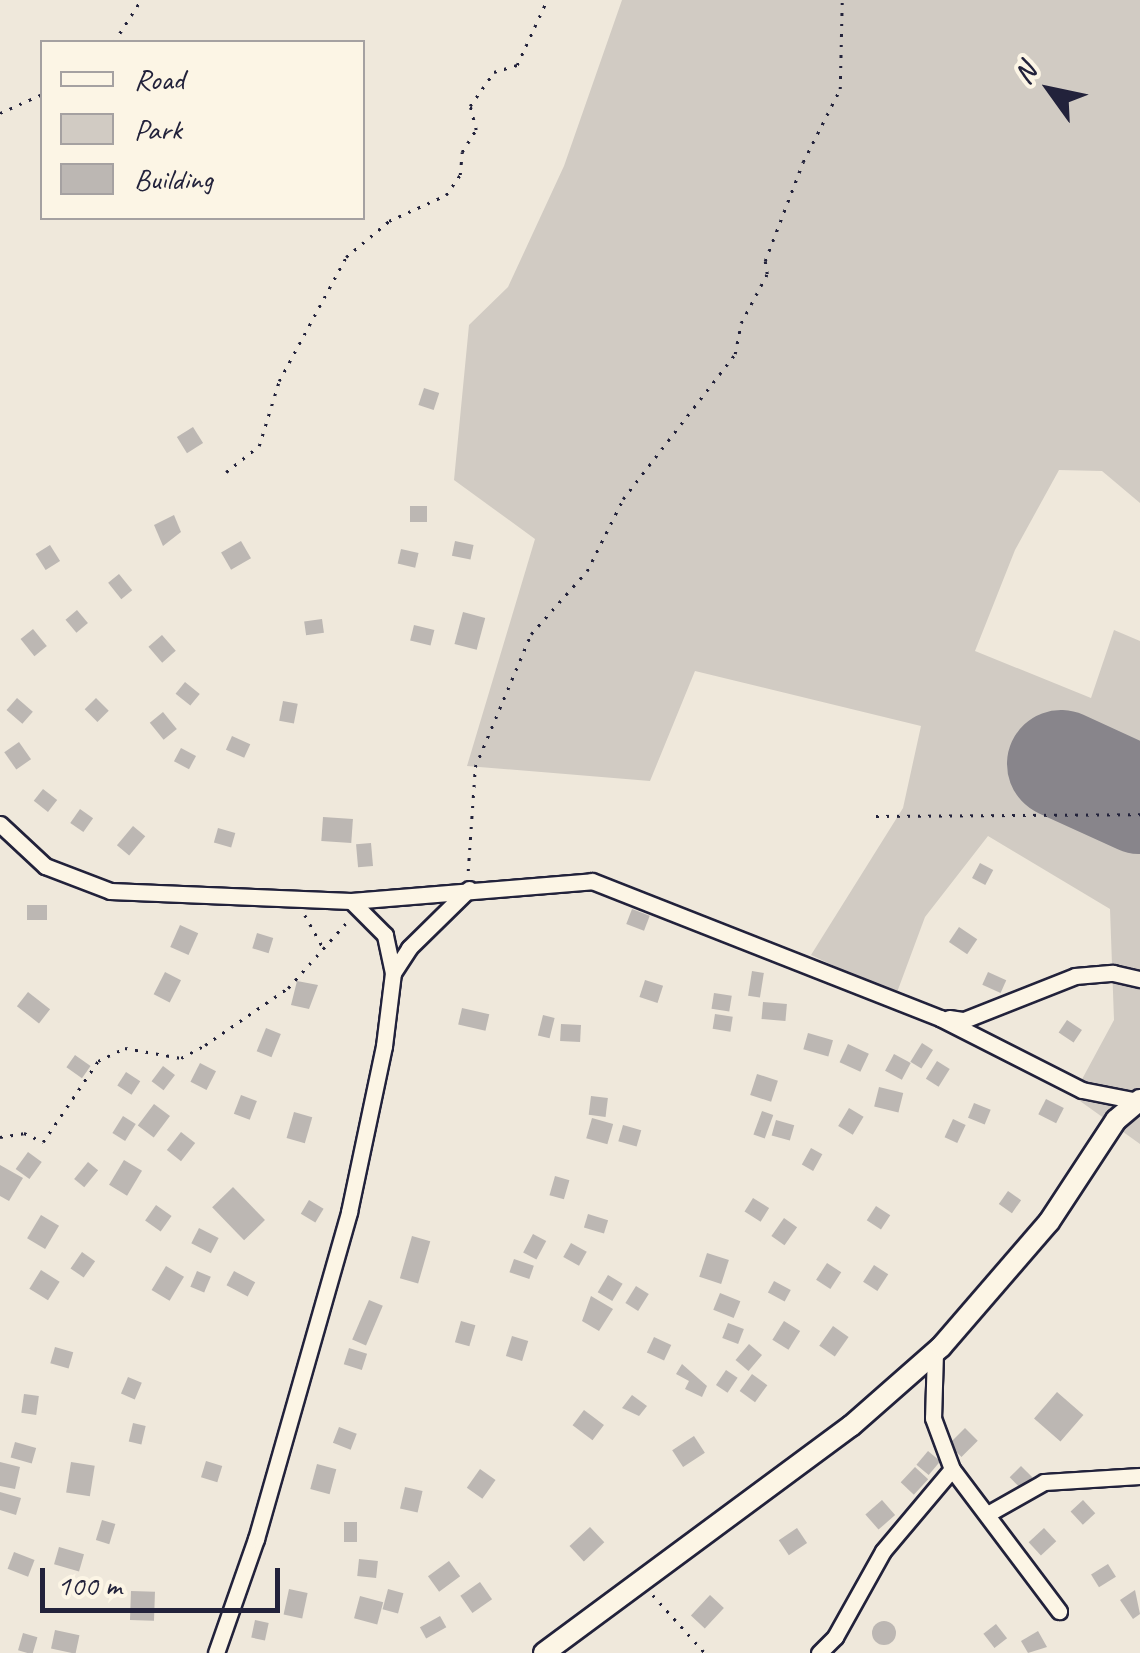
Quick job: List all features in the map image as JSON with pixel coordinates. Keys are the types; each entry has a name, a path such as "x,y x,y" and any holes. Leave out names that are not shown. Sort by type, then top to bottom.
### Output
{"main road":[{"path":"544,1653 851,1426 935,1352 1049,1222 1116,1120 1138,1100"}],"street":[{"path":"0,824 45,866 110,891 356,905 470,889 592,881 940,1018 1082,1090 1138,1100"},
{"path":"216,1653 256,1539 350,1212 393,974 409,948 470,889"},
{"path":"356,905 385,934 393,974"},
{"path":"940,1018 964,1020 1075,976 1113,973 1140,979"},
{"path":"935,1352 934,1418 952,1469 990,1512 1058,1611"},
{"path":"819,1653 836,1637 882,1551 952,1469"},
{"path":"990,1512 1044,1482 1140,1476"}],"path":[{"path":"115,40 142,0"},
{"path":"226,472 259,446 279,381 346,256 389,222 446,195 460,175 462,152 476,130 470,106 494,72 517,65 547,0"},
{"path":"470,889 465,848 475,767 531,634 587,571 623,499 735,354 803,162 840,90 842,0"},
{"path":"0,113 40,95"},
{"path":"876,816 1140,814"},
{"path":"294,902 317,928 322,948"},
{"path":"0,1136 13,1132 43,1142 98,1061 125,1048 181,1058 259,1011 322,948 356,905"},
{"path":"643,1580 706,1653"}],"green space":[{"path":"622,0 1140,0 1140,503 1102,471 1059,470 1015,550 975,651 1091,698 1114,630 1140,641 1140,1144 1073,1096 1114,1020 1110,909 988,836 925,917 896,995 811,955 903,808 921,726 695,671 650,781 467,766 535,539 454,480 469,325 508,287 564,166"}],"building":[{"path":"424,388 439,393 434,410 418,405"},
{"path":"193,427 203,443 187,453 177,437"},
{"path":"410,506 427,506 427,522 410,522"},
{"path":"174,515 181,532 163,546 154,525"},
{"path":"241,541 251,558 231,570 221,552"},
{"path":"455,541 474,545 470,560 452,556"},
{"path":"50,545 60,561 46,570 36,554"},
{"path":"401,549 419,553 415,568 398,564"},
{"path":"119,574 132,590 121,599 108,583"},
{"path":"77,610 88,623 76,633 66,620"},
{"path":"463,612 485,618 477,650 454,644"},
{"path":"322,619 324,633 306,635 304,622"},
{"path":"414,625 434,630 431,646 410,641"},
{"path":"33,629 47,646 34,656 21,639"},
{"path":"162,635 176,651 162,663 148,647"},
{"path":"185,682 200,694 190,706 176,694"},
{"path":"17,698 33,712 22,724 7,710"},
{"path":"96,698 109,711 97,722 85,709"},
{"path":"283,701 298,704 294,723 279,721"},
{"path":"163,712 177,729 164,740 150,723"},
{"path":"232,736 250,744 244,758 226,750"},
{"path":"19,742 31,759 16,770 4,752"},
{"path":"181,748 196,756 189,769 174,761"},
{"path":"43,789 57,800 48,812 34,801"},
{"path":"80,809 93,818 83,832 70,823"},
{"path":"323,817 353,819 351,843 321,841"},
{"path":"133,826 145,836 129,855 117,845"},
{"path":"218,828 235,833 231,847 214,842"},
{"path":"371,843 373,866 358,867 356,844"},
{"path":"980,863 993,870 985,885 972,878"},
{"path":"27,905 47,905 47,920 27,920"},
{"path":"632,909 650,916 644,931 626,924"},
{"path":"180,925 198,933 189,955 170,947"},
{"path":"959,927 977,939 967,954 949,942"},
{"path":"257,933 273,938 269,953 252,948"},
{"path":"752,971 764,973 760,998 748,996"},
{"path":"165,972 181,980 170,1002 154,994"},
{"path":"988,972 1006,980 1001,993 982,985"},
{"path":"645,980 663,986 658,1003 639,997"},
{"path":"297,981 318,985 309,1009 291,1005"},
{"path":"28,992 50,1009 39,1023 17,1006"},
{"path":"714,993 732,996 729,1012 711,1009"},
{"path":"763,1002 787,1004 785,1021 762,1019"},
{"path":"462,1008 489,1014 485,1031 458,1025"},
{"path":"715,1014 733,1017 730,1032 713,1029"},
{"path":"543,1015 555,1018 550,1038 538,1035"},
{"path":"1067,1020 1082,1030 1074,1043 1059,1032"},
{"path":"561,1024 581,1025 580,1042 560,1041"},
{"path":"266,1028 281,1034 271,1057 257,1051"},
{"path":"808,1033 833,1040 828,1057 803,1049"},
{"path":"922,1043 933,1050 921,1069 910,1062"},
{"path":"848,1044 869,1054 860,1072 840,1062"},
{"path":"894,1054 911,1063 902,1080 885,1071"},
{"path":"75,1055 91,1066 82,1078 66,1067"},
{"path":"937,1061 950,1069 939,1087 926,1079"},
{"path":"200,1063 216,1071 207,1090 190,1082"},
{"path":"163,1066 175,1075 164,1090 152,1081"},
{"path":"126,1072 140,1081 132,1095 117,1085"},
{"path":"757,1074 778,1081 771,1102 750,1095"},
{"path":"879,1087 903,1093 898,1112 874,1106"},
{"path":"241,1095 257,1101 250,1120 234,1114"},
{"path":"591,1096 608,1098 606,1117 589,1115"},
{"path":"1046,1099 1064,1108 1056,1123 1038,1114"},
{"path":"974,1103 991,1110 985,1125 968,1118"},
{"path":"154,1104 170,1116 154,1138 138,1126"},
{"path":"849,1108 864,1117 853,1135 838,1126"},
{"path":"762,1111 773,1115 765,1139 753,1134"},
{"path":"294,1112 312,1117 305,1143 287,1138"},
{"path":"123,1116 136,1124 125,1141 112,1133"},
{"path":"592,1118 613,1124 607,1144 586,1138"},
{"path":"953,1119 966,1125 957,1143 945,1137"},
{"path":"776,1120 794,1125 790,1141 772,1135"},
{"path":"623,1125 641,1130 637,1147 618,1141"},
{"path":"181,1132 195,1143 181,1161 167,1150"},
{"path":"811,1148 822,1154 813,1171 802,1165"},
{"path":"28,1152 42,1162 29,1179 16,1169"},
{"path":"124,1160 142,1171 127,1196 109,1185"},
{"path":"88,1162 98,1170 84,1187 74,1179"},
{"path":"0,1165 23,1178 9,1201 0,1196"},
{"path":"555,1176 569,1180 564,1199 549,1195"},
{"path":"233,1187 265,1220 244,1240 212,1207"},
{"path":"1008,1191 1021,1200 1012,1213 999,1204"},
{"path":"753,1198 769,1208 761,1222 745,1212"},
{"path":"309,1200 324,1209 315,1222 301,1214"},
{"path":"156,1205 172,1216 161,1231 145,1221"},
{"path":"876,1206 890,1215 881,1230 867,1220"},
{"path":"588,1214 608,1220 604,1234 584,1227"},
{"path":"41,1215 59,1226 45,1249 27,1238"},
{"path":"784,1218 797,1227 784,1245 771,1236"},
{"path":"199,1228 219,1238 211,1253 191,1243"},
{"path":"533,1234 546,1241 536,1260 523,1253"},
{"path":"412,1236 430,1241 418,1284 400,1278"},
{"path":"571,1243 587,1252 579,1266 563,1257"},
{"path":"82,1252 95,1261 84,1278 71,1268"},
{"path":"707,1253 729,1260 721,1284 699,1277"},
{"path":"514,1259 534,1266 529,1279 509,1272"},
{"path":"827,1263 841,1272 830,1289 816,1280"},
{"path":"874,1265 888,1274 877,1291 863,1282"},
{"path":"166,1266 184,1277 170,1301 152,1290"},
{"path":"41,1270 60,1282 48,1300 29,1289"},
{"path":"197,1271 211,1277 204,1293 190,1287"},
{"path":"234,1271 255,1282 248,1296 226,1285"},
{"path":"608,1275 623,1284 612,1301 598,1292"},
{"path":"774,1281 791,1290 785,1301 768,1292"},
{"path":"636,1286 649,1294 638,1311 625,1303"},
{"path":"720,1293 740,1301 734,1318 713,1310"},
{"path":"591,1296 613,1309 599,1331 582,1321"},
{"path":"369,1300 383,1306 366,1345 352,1340"},
{"path":"461,1321 475,1325 469,1346 455,1342"},
{"path":"784,1321 800,1331 788,1350 772,1340"},
{"path":"728,1323 744,1329 738,1344 722,1338"},
{"path":"833,1326 849,1337 835,1357 819,1346"},
{"path":"512,1336 528,1341 522,1361 506,1356"},
{"path":"654,1337 671,1345 664,1360 647,1352"},
{"path":"749,1344 762,1355 749,1371 736,1360"},
{"path":"55,1347 73,1352 69,1369 50,1363"},
{"path":"349,1348 367,1354 362,1370 344,1364"},
{"path":"682,1364 707,1386 702,1397 685,1389 689,1381 676,1374"},
{"path":"726,1370 738,1378 728,1393 716,1385"},
{"path":"752,1374 767,1385 755,1402 740,1391"},
{"path":"128,1377 142,1383 135,1399 121,1394"},
{"path":"1057,1392 1083,1415 1060,1441 1034,1418"},
{"path":"24,1394 39,1396 36,1415 21,1413"},
{"path":"632,1395 647,1406 639,1416 622,1408"},
{"path":"584,1410 604,1425 593,1440 573,1425"},
{"path":"133,1423 146,1426 141,1444 129,1442"},
{"path":"339,1427 357,1434 351,1450 333,1443"},
{"path":"965,1428 978,1441 961,1457 949,1444"},
{"path":"694,1436 705,1453 683,1467 672,1450"},
{"path":"15,1442 36,1448 32,1463 11,1457"},
{"path":"928,1451 940,1461 929,1475 916,1465"},
{"path":"206,1461 222,1466 217,1482 201,1477"},
{"path":"0,1462 20,1467 15,1489 0,1486"},
{"path":"71,1462 95,1466 90,1496 66,1493"},
{"path":"317,1464 336,1469 330,1494 310,1489"},
{"path":"1021,1466 1032,1477 1021,1489 1010,1477"},
{"path":"915,1467 928,1479 914,1495 901,1482"},
{"path":"480,1469 496,1480 482,1499 467,1488"},
{"path":"405,1487 423,1491 418,1512 400,1508"},
{"path":"0,1492 21,1498 16,1515 0,1510"},
{"path":"882,1500 895,1515 879,1530 865,1514"},
{"path":"1083,1500 1095,1513 1083,1525 1071,1512"},
{"path":"102,1520 115,1524 109,1544 96,1540"},
{"path":"344,1522 357,1522 357,1542 344,1542"},
{"path":"590,1527 604,1542 584,1561 570,1546"},
{"path":"797,1528 807,1543 789,1555 779,1540"},
{"path":"1044,1528 1056,1541 1041,1555 1029,1542"},
{"path":"59,1547 84,1554 79,1571 54,1564"},
{"path":"14,1552 35,1560 28,1577 8,1569"},
{"path":"359,1559 378,1561 376,1578 357,1576"},
{"path":"449,1561 460,1576 439,1592 428,1576"},
{"path":"1108,1564 1116,1577 1099,1587 1091,1575"},
{"path":"480,1582 492,1599 472,1613 460,1596"},
{"path":"289,1589 308,1593 302,1618 284,1614"},
{"path":"388,1589 403,1593 398,1613 383,1609"},
{"path":"1135,1590 1140,1614 1133,1619 1120,1600"},
{"path":"131,1591 155,1592 154,1621 130,1620"},
{"path":"710,1595 724,1608 705,1628 691,1615"},
{"path":"360,1596 383,1602 377,1624 354,1618"},
{"path":"440,1616 446,1627 426,1639 420,1627"},
{"path":"255,1620 269,1623 265,1641 251,1638"},
{"path":"884,1621 896,1633 884,1645 872,1633"},
{"path":"996,1624 1007,1638 994,1648 983,1634"},
{"path":"55,1630 79,1635 76,1653 51,1649"},
{"path":"1038,1631 1047,1647 1028,1653 1021,1641"},
{"path":"23,1633 37,1637 33,1653 18,1650"}],"runway":[{"path":"1061,764 1140,800"}]}
